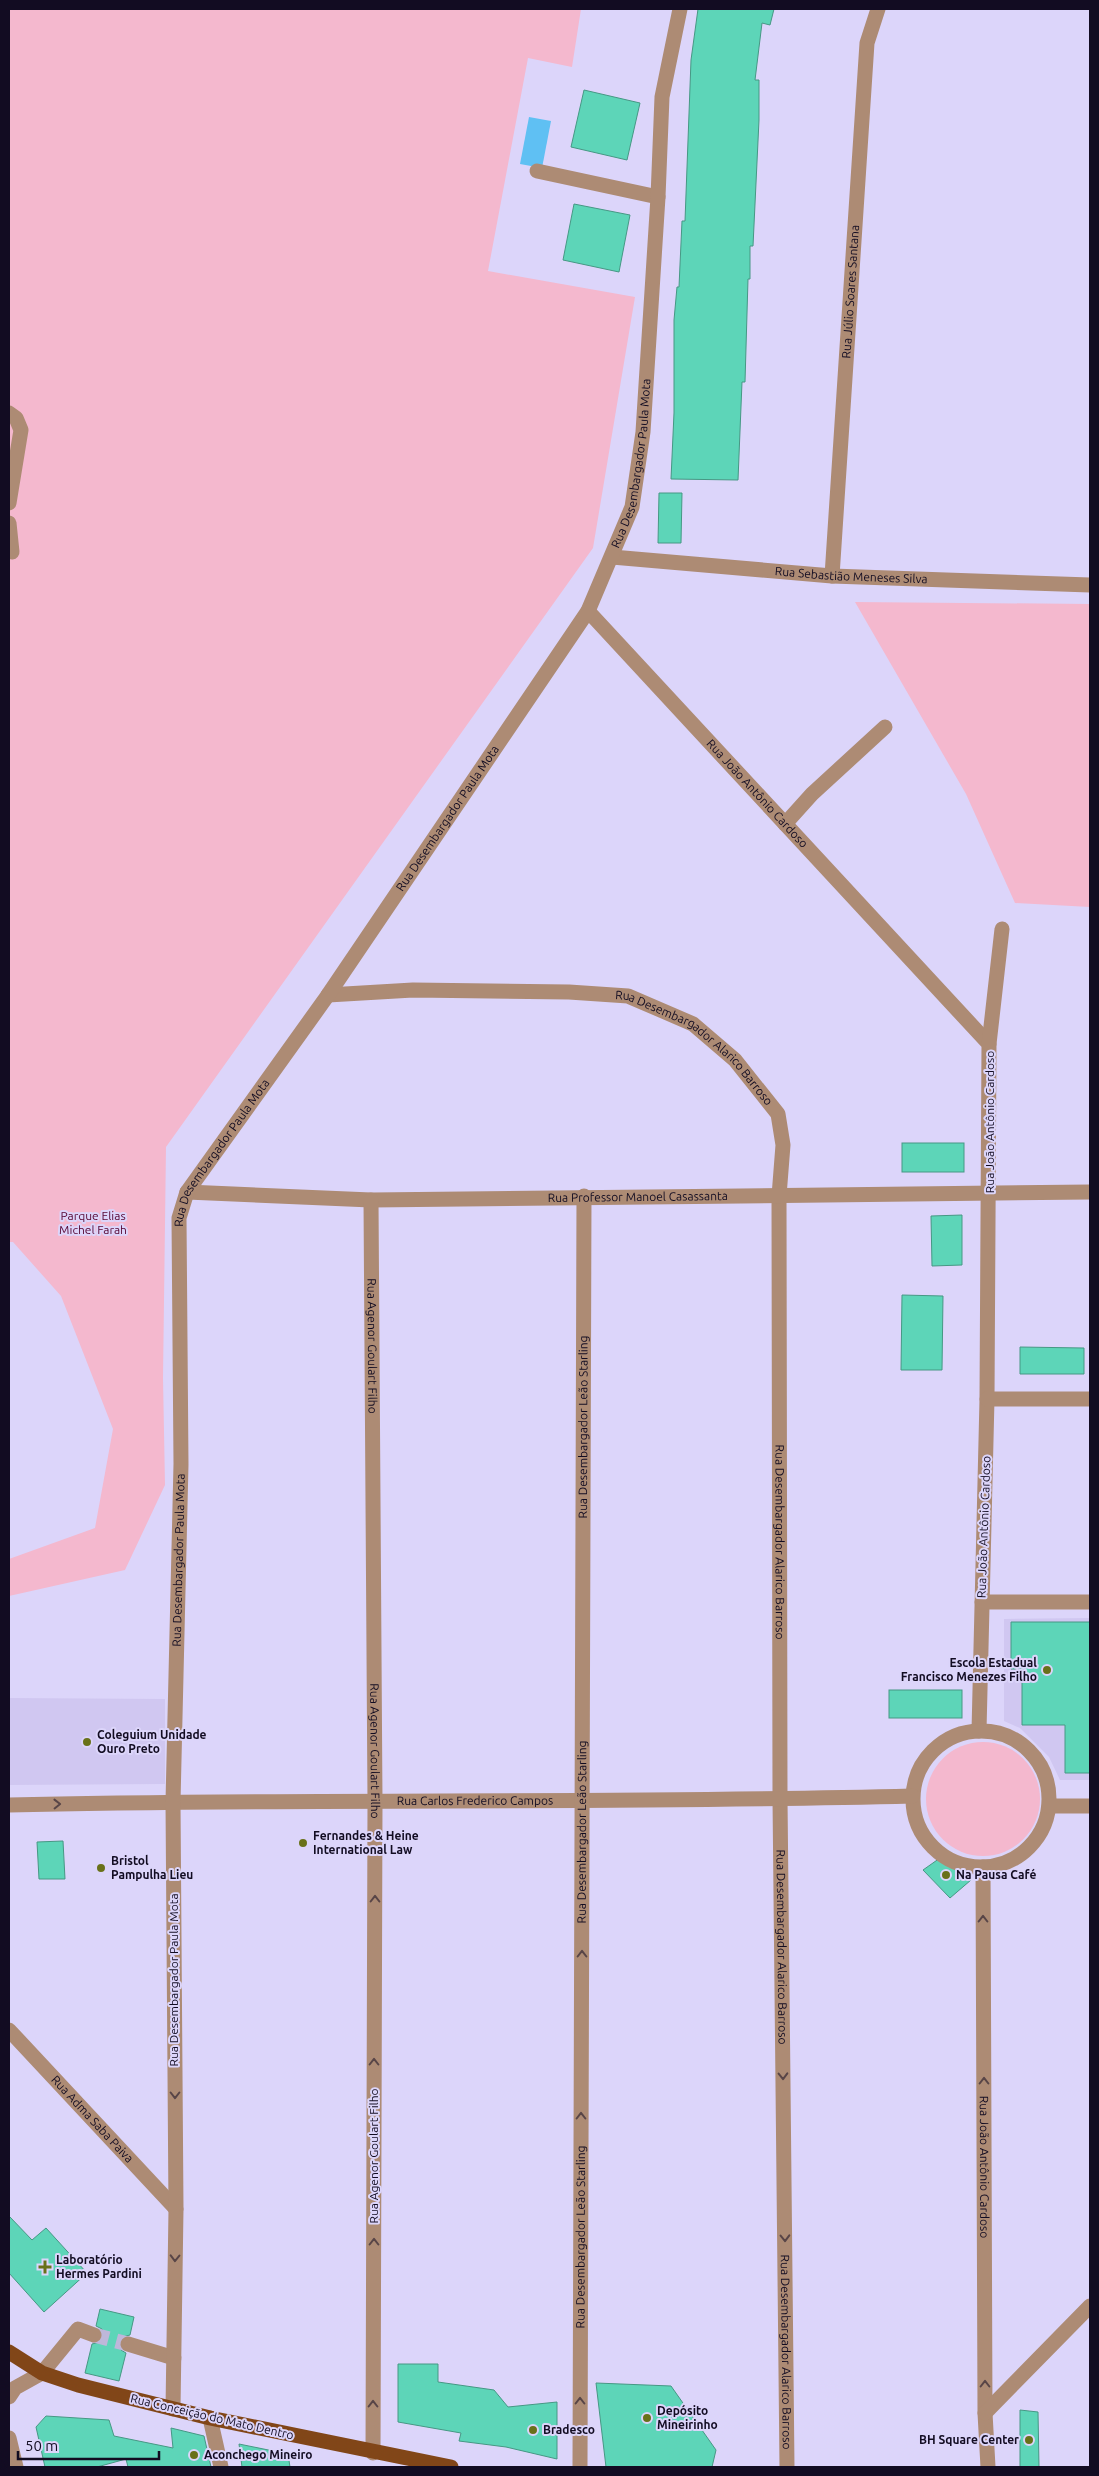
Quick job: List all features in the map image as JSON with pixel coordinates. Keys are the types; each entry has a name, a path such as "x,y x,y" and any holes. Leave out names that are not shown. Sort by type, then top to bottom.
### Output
{"main road":[{"name":"Rua Conceição do Mato Dentro","path":"9,2352 42,2373 174,2409 424,2464 451,2467"}],"street":[{"name":"Rua Desembargador Paula Mota","path":"174,2409 176,2209 173,1802 182,1464 179,1218 187,1192 328,995 588,611 612,556 632,507 643,432 658,197 662,97 680,9"},
{"name":"Rua Júlio Soares Santana","path":"832,576 867,44 878,9"},
{"path":"537,171 658,197"},
{"path":"9,413 16,418 21,430 9,503"},
{"path":"9,523 12,552"},
{"name":"Rua Sebastião Meneses Silva","path":"612,556 832,576 1090,586"},
{"name":"Rua João Antônio Cardoso","path":"588,611 989,1044 990,1192 987,1399 979,1731"},
{"path":"785,824 812,794 885,727"},
{"path":"989,1044 1002,929"},
{"name":"Rua Desembargador Alarico Barroso","path":"328,995 413,990 570,992 628,996 693,1024 736,1060 778,1114 783,1145 779,1196 780,1799 787,2467"},
{"name":"Rua Professor Manoel Casassanta","path":"187,1192 371,1200 584,1196 779,1196 1090,1192"},
{"name":"Rua Desembargador Leão Starling","path":"580,2467 584,1196"},
{"name":"Rua Agenor Goulart Filho","path":"371,1200 375,1802 373,2453"},
{"path":"987,1399 1090,1399"},
{"path":"982,1602 1090,1602"},
{"path":"979,1731 1002,1734 1023,1745 1038,1762 1048,1783 1049,1806 1044,1825 1034,1842 1020,1855 1002,1864 983,1867 960,1864 940,1854 925,1838 915,1818 912,1796 917,1776 926,1758 941,1744 959,1734 979,1731"},
{"name":"Rua Carlos Frederico Campos","path":"9,1805 173,1802 582,1801 912,1796"},
{"path":"1049,1806 1090,1806"},
{"name":"Rua João Antônio Cardoso","path":"983,1867 985,2413 988,2467"},
{"name":"Rua Adma Saba Paiva","path":"9,2030 176,2209"},
{"path":"985,2413 1090,2306"},
{"path":"9,2397 14,2388 42,2373 78,2329 94,2335"},
{"path":"128,2344 174,2358"},
{"path":"210,2418 221,2467"},
{"path":"9,2438 16,2467"}],"shaded area":[{"name":"Escola Estadual Francisco Menezes Filho","path":"1090,1618 1090,1780 1060,1780 1049,1757 1020,1728 1004,1721 1004,1619"},
{"name":"Coleguium Unidade Ouro Preto","path":"9,1698 165,1699 165,1784 9,1785"}],"green space":[{"name":"Parque Elias Michel Farah","path":"9,9 581,9 572,67 528,58 488,271 635,297 593,548 166,1147 163,1378 165,1485 125,1570 9,1596 9,1559 95,1528 113,1429 61,1296 13,1242 9,1242"},
{"path":"855,602 1090,604 1090,907 1015,903 966,794"},
{"path":"983,1742 1005,1747 1023,1759 1035,1777 1040,1799 1035,1821 1023,1839 1005,1851 983,1856 961,1851 943,1839 931,1821 926,1799 931,1777 943,1759 961,1747"}],"water":[{"path":"529,117 551,121 542,168 520,164"}],"building":[{"path":"698,9 774,9 770,25 762,23 755,80 759,80 759,120 753,246 750,246 750,279 748,279 745,382 742,382 738,480 671,479 674,413 674,320 677,287 679,287 682,221 685,221 691,60"},
{"path":"584,90 640,103 627,160 571,147"},
{"path":"574,204 630,215 619,272 563,260"},
{"path":"659,493 682,493 681,543 658,543"},
{"path":"902,1143 964,1143 964,1172 902,1172"},
{"path":"962,1215 962,1265 932,1266 931,1216"},
{"path":"902,1295 943,1296 942,1370 901,1370"},
{"path":"1020,1347 1084,1348 1084,1374 1020,1374"},
{"name":"Escola Estadual Francisco Menezes Filho","path":"1011,1622 1090,1622 1090,1773 1065,1773 1065,1725 1022,1725 1022,1669 1011,1669"},
{"path":"889,1690 962,1690 962,1718 889,1718"},
{"path":"63,1841 65,1879 39,1879 37,1842"},
{"name":"Na Pausa Café","path":"940,1858 971,1880 950,1898 923,1870"},
{"name":"Laboratório Hermes Pardini","path":"9,2216 32,2240 46,2228 87,2273 44,2312 9,2273"},
{"path":"100,2309 134,2317 130,2335 122,2337 119,2342 121,2350 126,2353 119,2381 85,2373 92,2344 100,2342 103,2338 102,2329 96,2326"},
{"path":"398,2364 438,2364 438,2382 494,2390 508,2407 557,2402 557,2459 506,2447 459,2441 461,2433 398,2422"},
{"name":"Depósito Mineirinho","path":"596,2383 671,2386 716,2450 712,2467 606,2467"},
{"name":"BH Square Center","path":"1020,2410 1038,2412 1039,2467 1020,2467"},
{"path":"46,2416 109,2420 114,2436 173,2448 171,2428 204,2436 211,2467 128,2467 126,2459 97,2467 45,2467 36,2427"},
{"path":"239,2444 288,2454 290,2467 242,2467"}],"tunnel":[{"path":"94,2335 128,2344"}],"place":[{"name":"Escola Estadual Francisco Menezes Filho","path":"1047,1670"},
{"name":"Coleguium Unidade Ouro Preto","path":"87,1742"},
{"name":"Fernandes & Heine International Law","path":"303,1843"},
{"name":"Bristol Pampulha Lieu","path":"101,1868"},
{"name":"Na Pausa Café","path":"946,1875"},
{"name":"Laboratório Hermes Pardini","path":"45,2267"},
{"name":"Depósito Mineirinho","path":"647,2418"},
{"name":"Bradesco","path":"533,2430"},
{"name":"BH Square Center","path":"1029,2440"},
{"name":"Aconchego Mineiro","path":"194,2455"}]}
